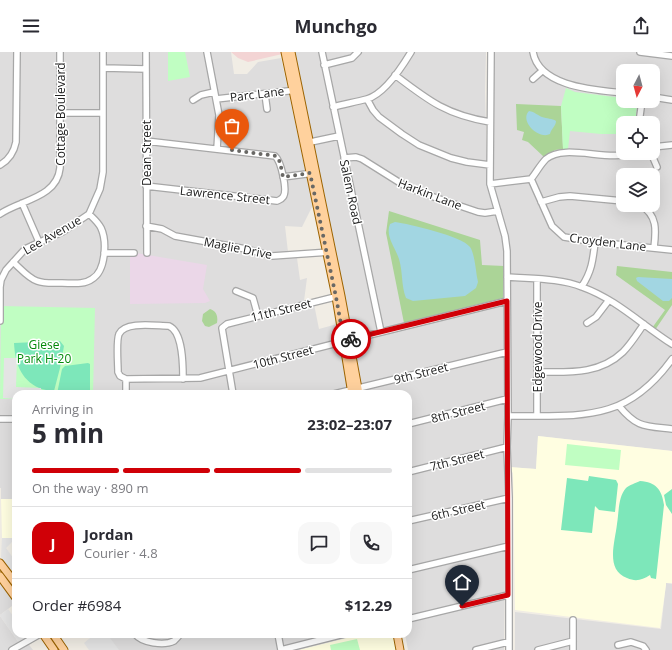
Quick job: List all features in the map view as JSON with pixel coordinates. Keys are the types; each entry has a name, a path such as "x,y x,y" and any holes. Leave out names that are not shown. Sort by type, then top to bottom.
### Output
{"main road":[{"path":"285,52 296,90"},
{"path":"291,52 296,90 338,296 355,390"},
{"path":"0,563 12,579"},
{"path":"1,580 12,593"},
{"path":"44,638 54,650"},
{"path":"56,638 64,650"},
{"path":"398,638 400,650"}],"street":[{"path":"0,165 10,156 14,150 16,142 17,52"},
{"name":"Cottage Boulevard","path":"0,214 11,207 48,191 58,178 60,168 60,52"},
{"name":"Lee Avenue","path":"0,321 1,280 6,270 25,249 64,231 88,214 100,189 102,178 103,52"},
{"name":"Dean Street","path":"146,52 146,253"},
{"path":"207,52 220,122 217,149"},
{"name":"Salem Road","path":"322,52 380,332"},
{"path":"324,64 344,61 352,58 358,52"},
{"path":"333,107 367,99 385,87 411,52"},
{"path":"491,52 490,184 505,236 507,277 507,447 509,498 508,650"},
{"path":"533,52 542,71 577,88 616,92"},
{"path":"640,52 672,56"},
{"path":"103,68 146,69"},
{"path":"533,80 542,71"},
{"path":"395,75 440,107 465,117 490,122"},
{"name":"Parc Lane","path":"216,99 296,90"},
{"path":"193,100 201,95 214,92"},
{"path":"265,94 266,109"},
{"path":"660,98 672,100"},
{"path":"367,99 373,110 380,117 419,145 450,158 490,165"},
{"path":"60,113 103,113"},
{"path":"307,143 339,136"},
{"path":"146,141 276,156 280,162 283,177 313,173"},
{"path":"660,146 672,145"},
{"path":"490,184 531,179 544,160 556,153 565,152 616,156"},
{"name":"Harkin Lane","path":"344,158 356,157 362,159 397,181 422,194 478,212 485,213 498,211"},
{"path":"654,160 657,167"},
{"name":"Lawrence Street","path":"146,186 277,201 284,196 285,188 283,177"},
{"name":"Croyden Lane","path":"531,179 552,226 559,234 568,238 595,242 672,250"},
{"path":"542,202 570,196 616,200"},
{"path":"22,203 39,242"},
{"path":"649,212 655,222 656,230 654,248"},
{"path":"13,262 38,281 44,283 84,282 93,279 99,273 103,265 103,236 101,228 88,214"},
{"name":"Maglie Drive","path":"146,226 162,229 175,236 246,249 272,256 329,252"},
{"path":"582,286 592,267 595,242"},
{"path":"104,253 134,253"},
{"path":"507,277 565,282 582,286 609,300 672,344"},
{"name":"Edgewood Drive","path":"537,279 537,415"},
{"path":"236,291 253,298 258,316"},
{"name":"11th Street","path":"229,371 222,328 227,324 338,296"},
{"path":"587,323 596,317 609,300"},
{"name":"10th Street","path":"126,379 200,378 346,340 507,301"},
{"path":"538,372 579,372 591,370 604,365 622,352 644,324"},
{"path":"126,390 126,379 120,376 118,372 118,338 122,329 129,326 169,326 173,328 178,336 183,364 183,379"},
{"name":"9th Street","path":"359,390 507,352"},
{"path":"508,416 586,415 619,406 634,398 650,386 672,360"},
{"path":"229,371 232,390"},
{"name":"8th Street","path":"412,423 507,400"},
{"path":"619,406 631,419 640,425 672,429"},
{"path":"0,419 12,419"},
{"name":"7th Street","path":"412,471 507,447"},
{"name":"6th Street","path":"412,520 509,498"},
{"path":"412,569 509,546"},
{"path":"412,618 508,595"},
{"path":"573,620 573,650"},
{"path":"12,650 34,638"},
{"path":"138,638 147,642 168,642 175,641 177,638"},
{"path":"279,638 281,650 328,638"},
{"path":"538,650 573,641"},
{"path":"476,650 508,642"},
{"path":"618,645 631,642 643,646 646,650"}],"shaded area":[{"path":"0,52 231,52 234,74 247,74 258,62 281,58 313,205 302,227 285,226 288,252 297,258 300,280 307,278 304,301 313,299 319,329 337,324 348,390 12,390 12,499 1,499"},
{"path":"231,52 291,52 248,62 238,58"},
{"path":"295,52 486,52 485,92 487,161 492,52 672,52 672,451 538,436 536,469 509,467 507,429 504,650 408,650 406,638 412,638 412,390 360,390 352,337"},
{"path":"130,252 207,265 203,289 210,301 205,303 130,304"},
{"path":"4,358 17,358 16,387 41,388 41,390 12,390 12,399 3,398"},
{"path":"538,436 672,451 672,583 666,583 660,628 515,610 513,473 509,467 536,469"},
{"path":"1,499 12,499 12,538 2,538"},
{"path":"2,538 12,538 12,542 6,548 12,556 12,571 1,557"},
{"path":"0,583 12,598 12,606 0,615"},
{"path":"666,583 672,584 672,650 515,650 515,612 661,629"},
{"path":"8,609 12,614 12,633 0,616"},
{"path":"0,616 12,633 12,638 15,638 19,643 27,642 33,650 0,650"},
{"path":"15,638 26,638 19,643"},
{"path":"90,638 110,638 119,650 89,650 84,643"},
{"path":"109,638 347,638 299,650 118,650"},
{"path":"347,638 394,638 396,650 299,650"}],"green space":[{"path":"168,52 185,52 190,77 168,81"},
{"path":"566,88 575,92 616,97 616,108 637,108 636,116 616,116 616,134 570,131 568,149 563,149 561,106"},
{"path":"516,104 561,106 563,149 555,150 544,157 528,142 522,140 524,132 517,130"},
{"path":"389,211 480,240 482,265 504,266 503,298 404,323 386,233"},
{"path":"617,266 672,272 672,305 655,330 652,328 665,310 616,275"},
{"name":"Giese Park H-20","path":"1,306 95,308 93,390 12,390 12,399 0,399"},
{"path":"210,309 216,313 217,323 209,327 205,326 202,321 203,314"},
{"path":"60,341 64,346 54,390 44,390 27,380 17,363 14,343"},
{"path":"90,364 90,390 58,390 62,369 65,366"},
{"path":"567,444 621,450 619,470 565,465"},
{"path":"589,476 616,480 618,484 615,512 599,510 595,506 592,533 561,530 567,478 588,481"},
{"path":"640,481 654,485 660,491 664,505 656,579 651,578 650,575 639,580 627,578 620,574 616,569 614,562 613,547 619,505 623,492 627,487"},
{"path":"672,489 672,514 666,505 664,495"},
{"path":"357,639 360,650 331,650 330,645"}],"water":[{"path":"529,111 556,121 550,134 546,135 536,132 528,124 527,115"},
{"path":"395,222 435,231 457,239 470,247 474,257 478,282 476,288 465,296 413,301 406,298 399,259 391,242 389,233 390,224"},
{"path":"636,278 672,279 672,298 669,301 663,301 637,281"}],"way so far":[{"path":"232,150 276,156 280,162 283,177 310,173 344,341 351,339"}],"route":[{"path":"351,339 507,301 507,447 509,498 508,595 462,606"}]}
